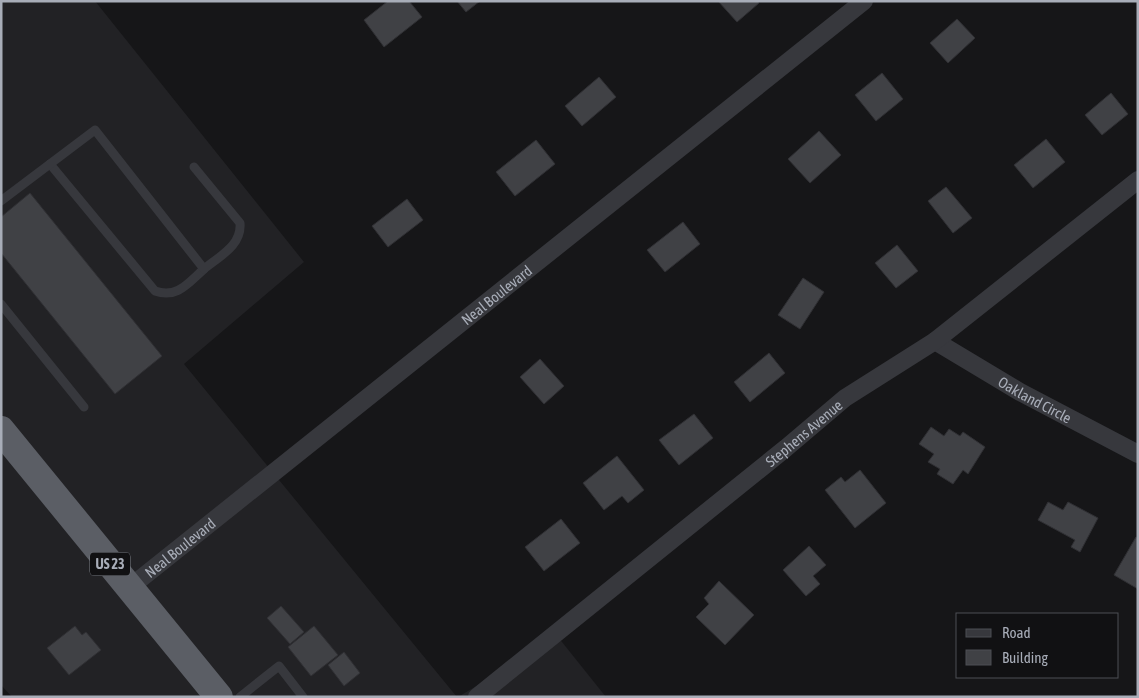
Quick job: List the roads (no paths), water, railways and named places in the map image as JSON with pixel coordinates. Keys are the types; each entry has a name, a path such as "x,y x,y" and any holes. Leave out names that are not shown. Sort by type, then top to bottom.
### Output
{"highway":[{"name":"US 23","path":"1,430 219,697"}],"street":[{"name":"Neal Boulevard","path":"129,588 864,1"},
{"name":"Stephens Avenue","path":"478,697 845,398 935,341 1138,180"},
{"name":"Oakland Circle","path":"935,341 1020,392 1138,454"}],"lane":[{"path":"1,200 94,130 204,269"},
{"path":"50,164 155,291 166,295 176,292 204,269 237,241 240,233 240,223 194,167"},
{"path":"1,304 84,408"},
{"path":"240,697 279,666 304,697"}]}
